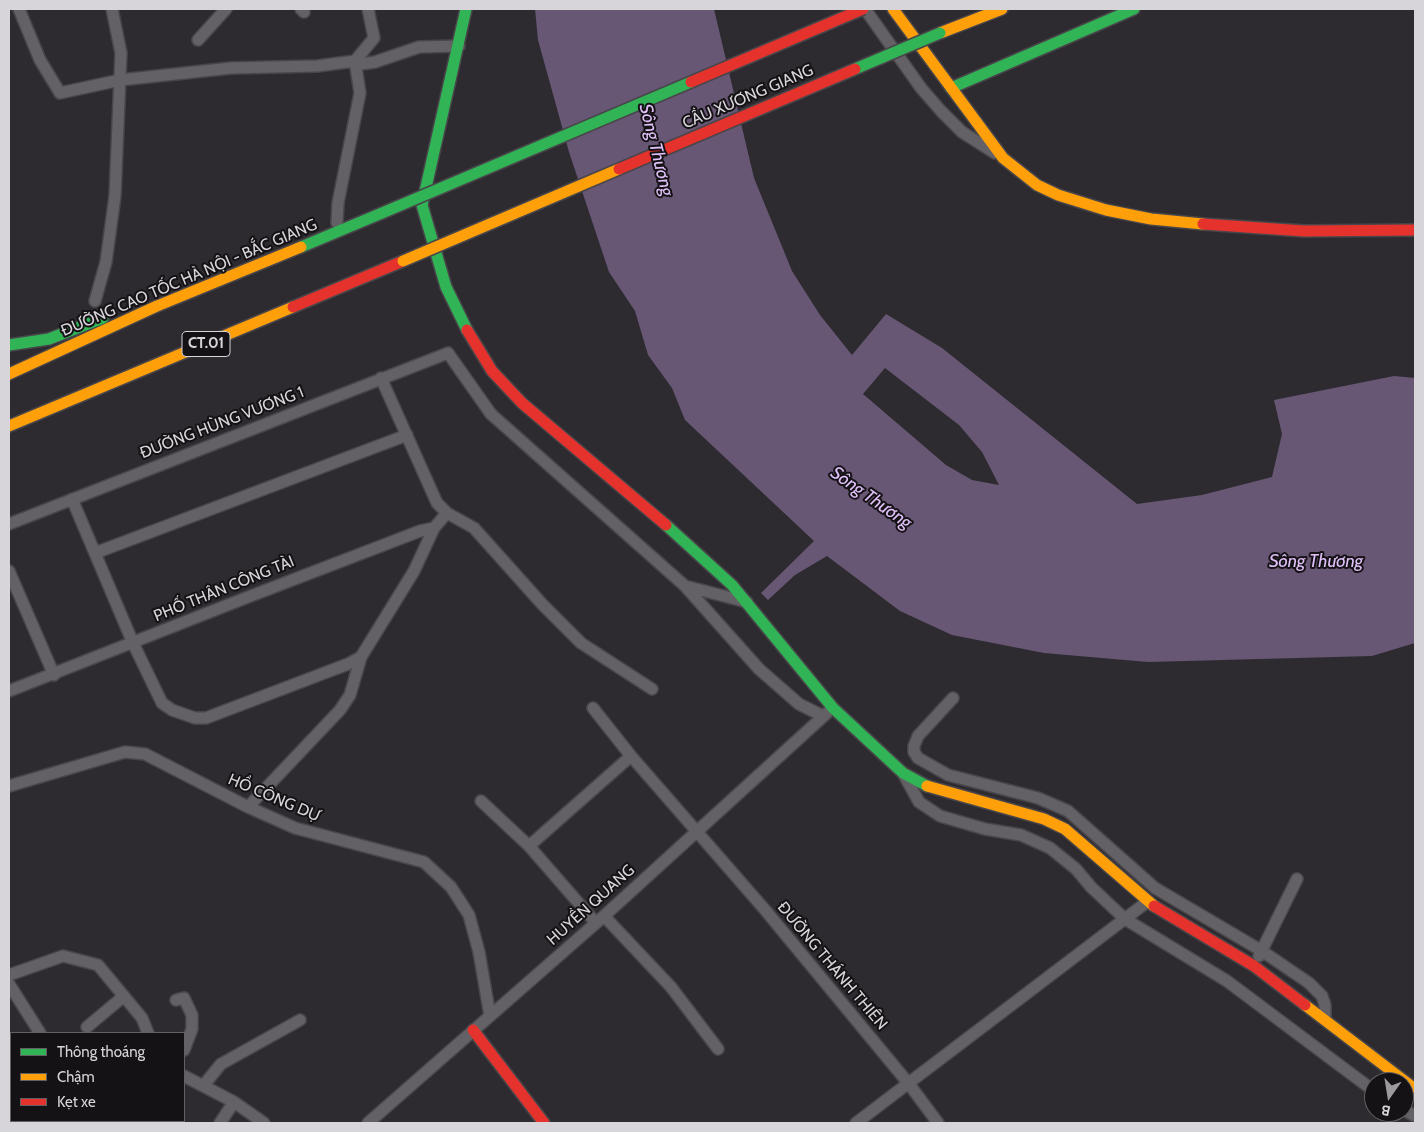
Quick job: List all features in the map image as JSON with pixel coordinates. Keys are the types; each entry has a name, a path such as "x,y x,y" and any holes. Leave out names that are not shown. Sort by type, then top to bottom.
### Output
{"main road":[{"path":"466,9 422,206 446,287 468,332 492,371 522,402 704,558 747,602 834,708 871,745 903,772 928,787 1056,824 1065,829 1147,902 1254,966 1415,1089"},
{"name":"ĐƯỜNG CAO TỐC HÀ NỘI - BẮC GIANG","path":"9,374 157,306 864,9"},
{"path":"893,9 1003,158 1037,185 1058,195 1106,210 1151,219 1304,231 1415,230"},
{"name":"CẦU XƯƠNG GIANG","path":"9,426 940,33 1002,9"},
{"path":"952,88 1134,9"},
{"path":"9,346 49,338 99,319 157,306"},
{"path":"474,1030 544,1123"}],"street":[{"path":"19,9 40,60 60,93 120,80 231,68 317,66 375,62 419,47 459,46"},
{"path":"94,301 106,262 112,227 121,52 112,9"},
{"path":"198,40 226,9"},
{"path":"337,223 338,203 360,93 355,63 374,38 368,9"},
{"path":"864,9 920,88 940,111 962,132 1003,158"},
{"name":"ĐƯỜNG HÙNG VƯƠNG 1","path":"9,524 447,353 491,414 685,586"},
{"path":"381,378 437,503 447,513 474,528 542,604 581,643 652,689"},
{"path":"94,553 407,435"},
{"path":"72,499 133,643 162,703 172,710 195,718 206,718 348,664 361,657"},
{"path":"248,807 340,710 350,695 361,657 414,571 434,528 447,513"},
{"name":"PHỐ THÂN CÔNG TÀI","path":"9,691 54,675 266,590 420,531 434,528"},
{"path":"9,571 54,675"},
{"path":"685,586 747,602"},
{"path":"685,586 759,669 799,704 823,716"},
{"path":"953,698 918,736 914,746 914,752 918,758 948,775 1038,798 1068,811 1155,888 1262,951 1318,991 1325,1005 1324,1020"},
{"name":"ĐƯỜNG THÁNH THIÊN","path":"594,708 631,756 909,1084 938,1123"},
{"name":"HUYỀN QUANG","path":"368,1123 600,920 834,708"},
{"name":"HỒ CÔNG DỰ","path":"9,786 125,752 145,754 248,807 323,837 424,862 451,887 469,915 479,952 490,1016"},
{"path":"529,846 631,756"},
{"path":"903,772 919,802 940,816 985,829 1022,835 1044,844 1076,869 1091,887 1125,919 1234,986 1291,1027 1326,1057 1364,1084"},
{"path":"481,800 529,846 600,920 672,987 718,1049"},
{"path":"1254,966 1297,879"},
{"path":"856,1123 1147,902"},
{"path":"9,975 63,956 98,965 142,1018 148,1032"},
{"path":"9,984 39,1032"},
{"path":"87,1027 124,996"},
{"path":"176,1000 184,998 192,1015 192,1029 185,1047"},
{"path":"203,1086 221,1064 300,1020"},
{"path":"185,1077 234,1102 264,1123"},
{"path":"220,1123 234,1102"}],"water":[{"name":"Sông Thương","path":"535,9 714,9 754,178 792,271 820,315 852,355 886,314 942,348 1137,504 1202,495 1272,477 1282,434 1274,400 1394,376 1415,378 1415,643 1372,656 1148,662 1044,653 952,635 900,611 827,556 795,575 768,600 761,593 814,541 685,420 672,388 648,355 635,311 609,272 569,152 538,40","holes":["885,368 959,425 982,452 999,485 972,480 946,465 863,394"]}],"traffic: fast":[{"path":"466,9 422,205 446,287 467,330"},
{"path":"951,88 1134,9"},
{"path":"855,69 940,33"},
{"path":"382,213 691,82"},
{"path":"301,247 382,213"},
{"path":"9,345 49,339 103,318"},
{"path":"666,525 732,585 833,708 903,773 927,786"}],"traffic: slow":[{"path":"893,9 1003,158 1037,185 1058,195 1106,210 1151,219 1203,224"},
{"path":"940,33 1002,9"},
{"path":"403,261 619,169"},
{"path":"9,374 157,306 301,247"},
{"path":"9,426 293,307"},
{"path":"927,786 1044,819 1065,829 1154,906"},
{"path":"1305,1005 1415,1089"}],"traffic: jam":[{"path":"691,82 863,9"},
{"path":"619,169 855,69"},
{"path":"1203,224 1304,231 1415,230"},
{"path":"293,307 403,261"},
{"path":"467,330 492,371 522,403 666,525"},
{"path":"1154,906 1254,966 1305,1005"},
{"path":"473,1030 544,1123"}]}
